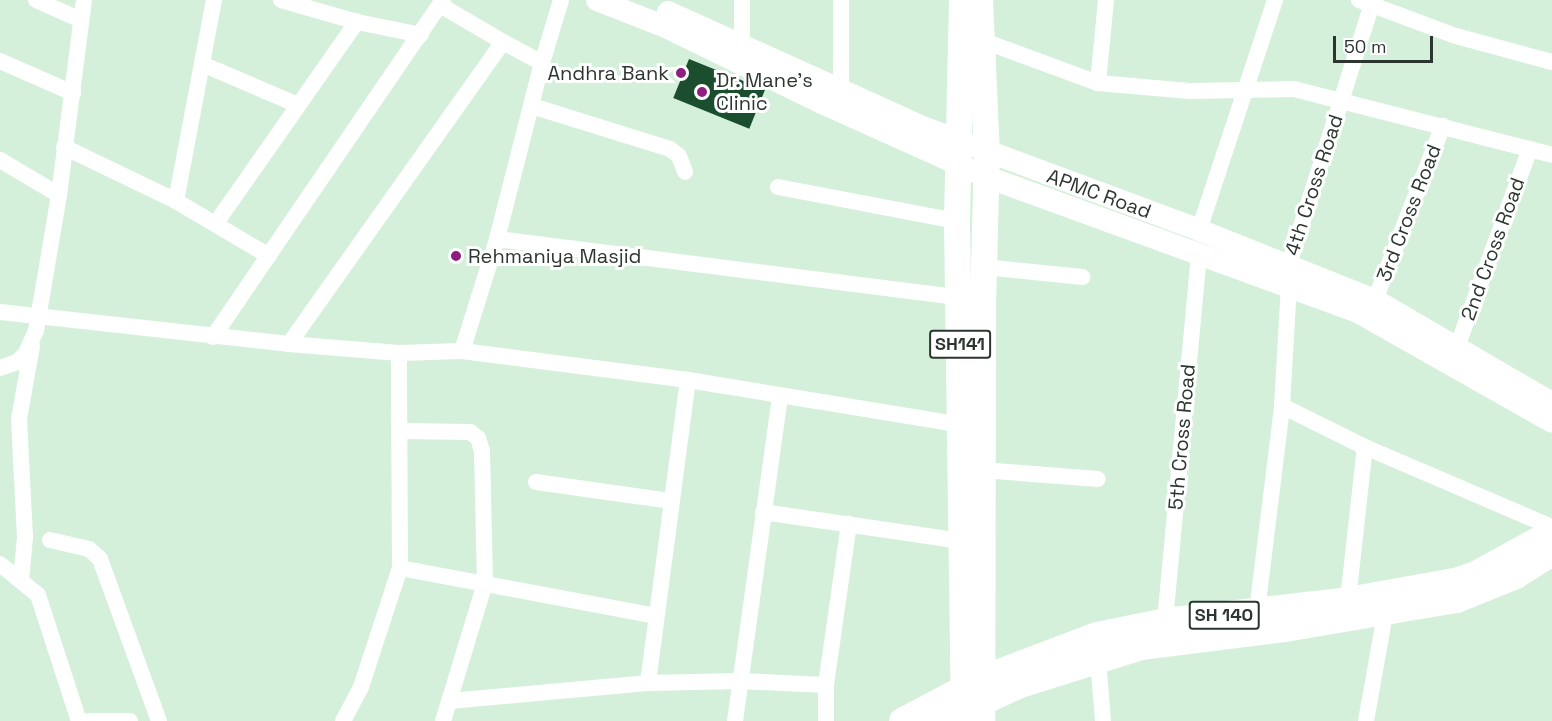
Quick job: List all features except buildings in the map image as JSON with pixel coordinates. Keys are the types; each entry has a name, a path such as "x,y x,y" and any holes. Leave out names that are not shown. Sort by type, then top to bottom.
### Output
{"main road":[{"name":"SH141","path":"962,0 957,222 959,297 972,427 962,541 969,706"},
{"path":"969,706 982,470 972,427 984,267 987,165 980,0"},
{"name":"SH 140","path":"969,706 1097,635 1165,621 1348,600 1439,585 1476,574 1552,532"},
{"name":"SH 140","path":"902,721 969,706 1020,685 1141,647 1436,605 1491,588 1516,576 1552,553"}],"street":[{"path":"36,0 81,20"},
{"path":"21,581 25,537 19,419 59,195 84,0"},
{"path":"176,201 214,0"},
{"path":"281,0 357,22 421,35"},
{"path":"462,351 497,239 542,63 561,0"},
{"name":"APMC Road","path":"597,0 668,28 822,103 958,152"},
{"name":"APMC Road","path":"638,0 659,4 841,91 987,165 1199,230 1288,276 1375,300 1454,356 1552,403"},
{"path":"742,0 742,44"},
{"path":"841,0 841,91"},
{"path":"1098,83 1106,0"},
{"path":"1199,230 1275,0"},
{"path":"1368,2 1456,36 1552,62"},
{"name":"4th Cross Road","path":"1257,611 1282,406 1288,276 1341,103 1368,2"},
{"path":"213,337 442,3 503,42 542,63"},
{"path":"216,223 357,22"},
{"path":"981,40 1098,83 1190,91 1294,89 1341,103 1443,126 1529,151 1552,155"},
{"path":"289,344 503,42"},
{"path":"202,64 298,105"},
{"path":"2,66 73,93"},
{"path":"532,106 670,149 679,156 685,172"},
{"name":"3rd Cross Road","path":"1375,300 1443,126"},
{"path":"64,147 176,201 269,256"},
{"name":"2nd Cross Road","path":"1454,356 1529,151"},
{"path":"0,160 59,195"},
{"path":"987,165 1199,252 1288,276 1356,311 1454,356 1552,422"},
{"path":"778,187 957,222"},
{"path":"497,239 959,297"},
{"name":"5th Cross Road","path":"1165,621 1199,252"},
{"path":"984,267 1082,277"},
{"path":"0,312 289,344 399,353 462,351 688,381 972,427"},
{"path":"0,368 17,362 32,342"},
{"path":"343,721 361,687 400,568 399,353"},
{"path":"648,683 688,381"},
{"path":"735,721 780,395"},
{"path":"1282,406 1365,447 1552,527"},
{"path":"401,431 462,430 475,434 481,442 485,583 443,721"},
{"path":"1348,600 1365,447"},
{"path":"982,470 1098,479"},
{"path":"536,482 672,501"},
{"path":"763,512 962,541"},
{"path":"826,721 826,685 849,524"},
{"path":"50,540 89,549 99,559 159,721"},
{"path":"0,564 38,595 79,721"},
{"path":"400,568 656,616"},
{"path":"1366,721 1385,614"},
{"path":"1098,659 1103,721"},
{"path":"450,701 648,683 740,681 826,685"},
{"path":"89,721 130,721"}],"place":[{"name":"Andhra Bank","path":"681,73"},
{"name":"Dr. Mane's Clinic","path":"702,92"},
{"name":"Rehmaniya Masjid","path":"456,256"}]}
